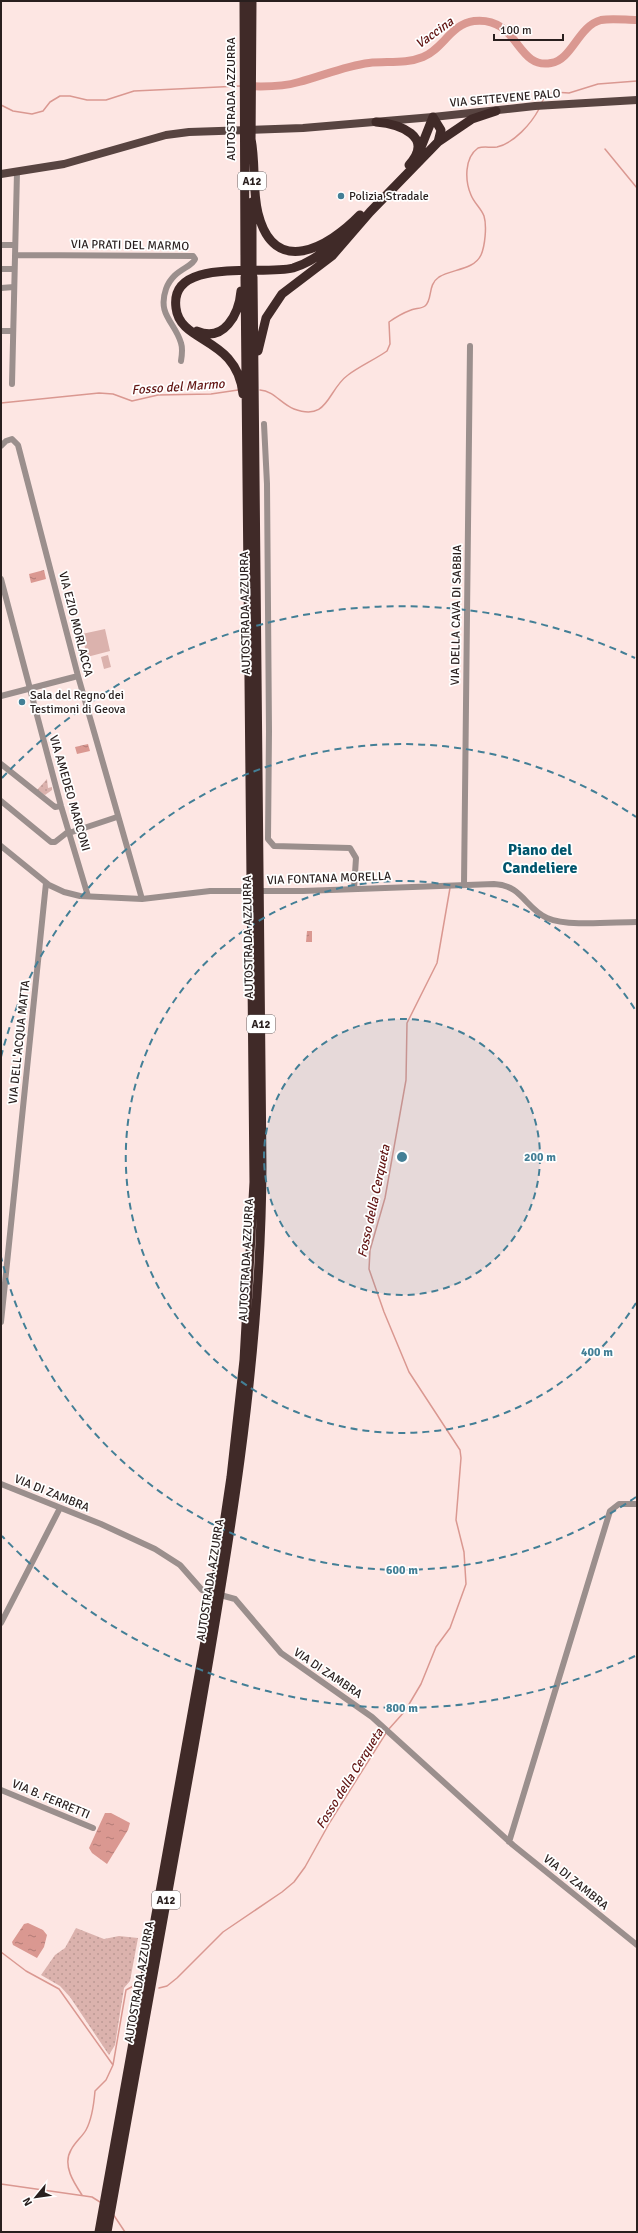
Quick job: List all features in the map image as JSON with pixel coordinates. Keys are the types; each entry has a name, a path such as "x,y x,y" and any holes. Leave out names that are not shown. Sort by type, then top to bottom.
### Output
{"highway":[{"name":"AUTOSTRADA AZZURRA","path":"244,1 247,79 244,168 250,390"},
{"name":"AUTOSTRADA AZZURRA","path":"247,79 252,1"},
{"name":"AUTOSTRADA AZZURRA","path":"246,273 251,140 247,93"},
{"path":"252,454 244,439 250,390 259,342 273,305 288,288 327,261 350,234 438,142 472,119 496,111"},
{"path":"433,117 442,130 438,142"},
{"path":"246,273 238,309 228,325 219,331 209,334 200,333 188,326 181,317 178,306 179,294 186,285 201,276 287,269 309,262 328,250 414,159 421,148 433,117"},
{"path":"376,122 399,126 411,133 416,145 414,159"},
{"path":"251,140 254,159 256,200 259,216 267,235 278,247 292,252 308,251 330,239 352,223"},
{"path":"252,454 250,390 231,360 220,350 185,327 178,316 175,304 180,288 194,276 206,272 284,272 308,264 350,234"},
{"name":"AUTOSTRADA AZZURRA","path":"107,2232 109,2219 109,2199 217,1594 249,1392 261,1212 252,454"},
{"name":"AUTOSTRADA AZZURRA","path":"99,2232 103,2211 109,2199"}],"main road":[{"name":"VIA SETTEVENE PALO","path":"17,172 69,163 173,134 376,122 546,105 637,100"},
{"path":"1,174 17,172"}],"street":[{"path":"12,384 17,172"},
{"path":"1,245 15,245"},
{"name":"VIA PRATI DEL MARMO","path":"15,255 193,256 195,260 193,263 178,271 171,278 164,299 166,315 181,342 181,361"},
{"path":"1,269 14,269"},
{"path":"1,288 14,287"},
{"path":"1,331 13,331"},
{"name":"VIA DELLA CAVA DI SABBIA","path":"464,885 470,346"},
{"path":"264,424 267,484 269,732 268,839 274,846 350,848 356,858 354,889"},
{"name":"VIA EZIO MORLACCA","path":"1,446 5,442 12,439 18,445 78,676 117,818 142,899"},
{"name":"VIA AMEDEO MARCONI","path":"1,580 61,806 88,896"},
{"path":"1,696 78,676"},
{"path":"1,764 55,807 61,806"},
{"path":"1,801 51,842 55,842 69,832 117,818"},
{"name":"VIA FONTANA MORELLA","path":"1,846 46,883 68,894 142,899 196,892 354,889 494,884 510,887 543,915 557,921 637,922"},
{"name":"VIA DELL'ACQUA MATTA","path":"1,1322 46,883"},
{"name":"VIA DI ZAMBRA","path":"1,1484 165,1554 180,1565 202,1590 235,1599 269,1641 284,1656 362,1709 388,1730 509,1842 637,1945"},
{"path":"509,1842 609,1513 617,1505 637,1504"},
{"path":"1,1624 60,1508"},
{"name":"VIA B. FERRETTI","path":"1,1790 93,1828"}],"shaded area":[{"path":"105,629 110,651 87,657 82,634"},
{"path":"108,655 111,667 104,669 101,657"},
{"path":"47,779 48,788 52,787 52,790 45,795 37,790"},
{"path":"76,1928 104,1939 119,1936 138,1938 130,1981 124,1988 115,2045 109,2055 70,1997 60,1986 41,1975 55,1955 65,1948"}],"water":[{"path":"44,570 46,579 31,583 29,574"},
{"path":"88,744 90,751 77,754 75,747"},
{"path":"307,931 312,931 312,942 306,942"},
{"path":"105,1813 111,1813 130,1823 128,1830 107,1864 92,1853 89,1848"},
{"path":"28,1923 43,1930 47,1935 44,1947 37,1958 13,1945 12,1942 24,1924"}],"waterway":[{"name":"Vaccina","path":"245,86 286,85 360,64 417,59 430,53 459,27 474,21 489,22 500,26 531,59 539,63 551,63 558,61 564,56 586,29 593,23 605,19 637,20"},
{"name":"Fosso del Marmo","path":"542,102 545,96 553,92 569,93 598,84 637,81"},
{"path":"1,105 13,111 32,114 43,111 50,102 60,96 70,96 87,100 106,100 134,91 240,86"},
{"name":"Fosso del Marmo","path":"260,390 273,395 294,409 306,412 321,408 341,381 357,369 387,351 390,344 389,322 405,312 425,306 429,300 431,288 435,280 439,277 473,264 478,260 484,247 485,225 484,216 472,198 469,189 467,170 470,158 473,152 478,148 497,147 516,137 527,127 539,109"},
{"path":"605,149 637,188"},
{"name":"Fosso del Marmo","path":"1,403 99,393 113,394 132,401 158,395 211,394 238,390"},
{"name":"Fosso della Cerqueta","path":"388,1730 405,1711 421,1684 436,1647 450,1628 466,1584 464,1552 456,1520 461,1458 460,1450 409,1372 384,1312 369,1269 370,1250 385,1198 406,1080 407,1023 437,963 450,888"},
{"name":"Fosso della Cerqueta","path":"159,1988 167,1986 177,1978 223,1932 282,1892 294,1882 305,1867 330,1822 386,1733"},
{"path":"1,1952 26,1971 59,1989 113,2065"},
{"name":"Fosso della Cerqueta","path":"82,2195 70,2174 68,2168 69,2156 73,2147 88,2126 95,2091 106,2080 113,2065 126,1990 137,1984"},
{"path":"1,2184 92,2197 100,2202"},
{"path":"113,2214 125,2232"}],"place":[{"name":"Polizia Stradale","path":"341,196"},
{"name":"Sala del Regno dei Testimoni di Geova","path":"22,702"}],"district":[{"name":"Piano del Candeliere","path":"540,858"}]}
